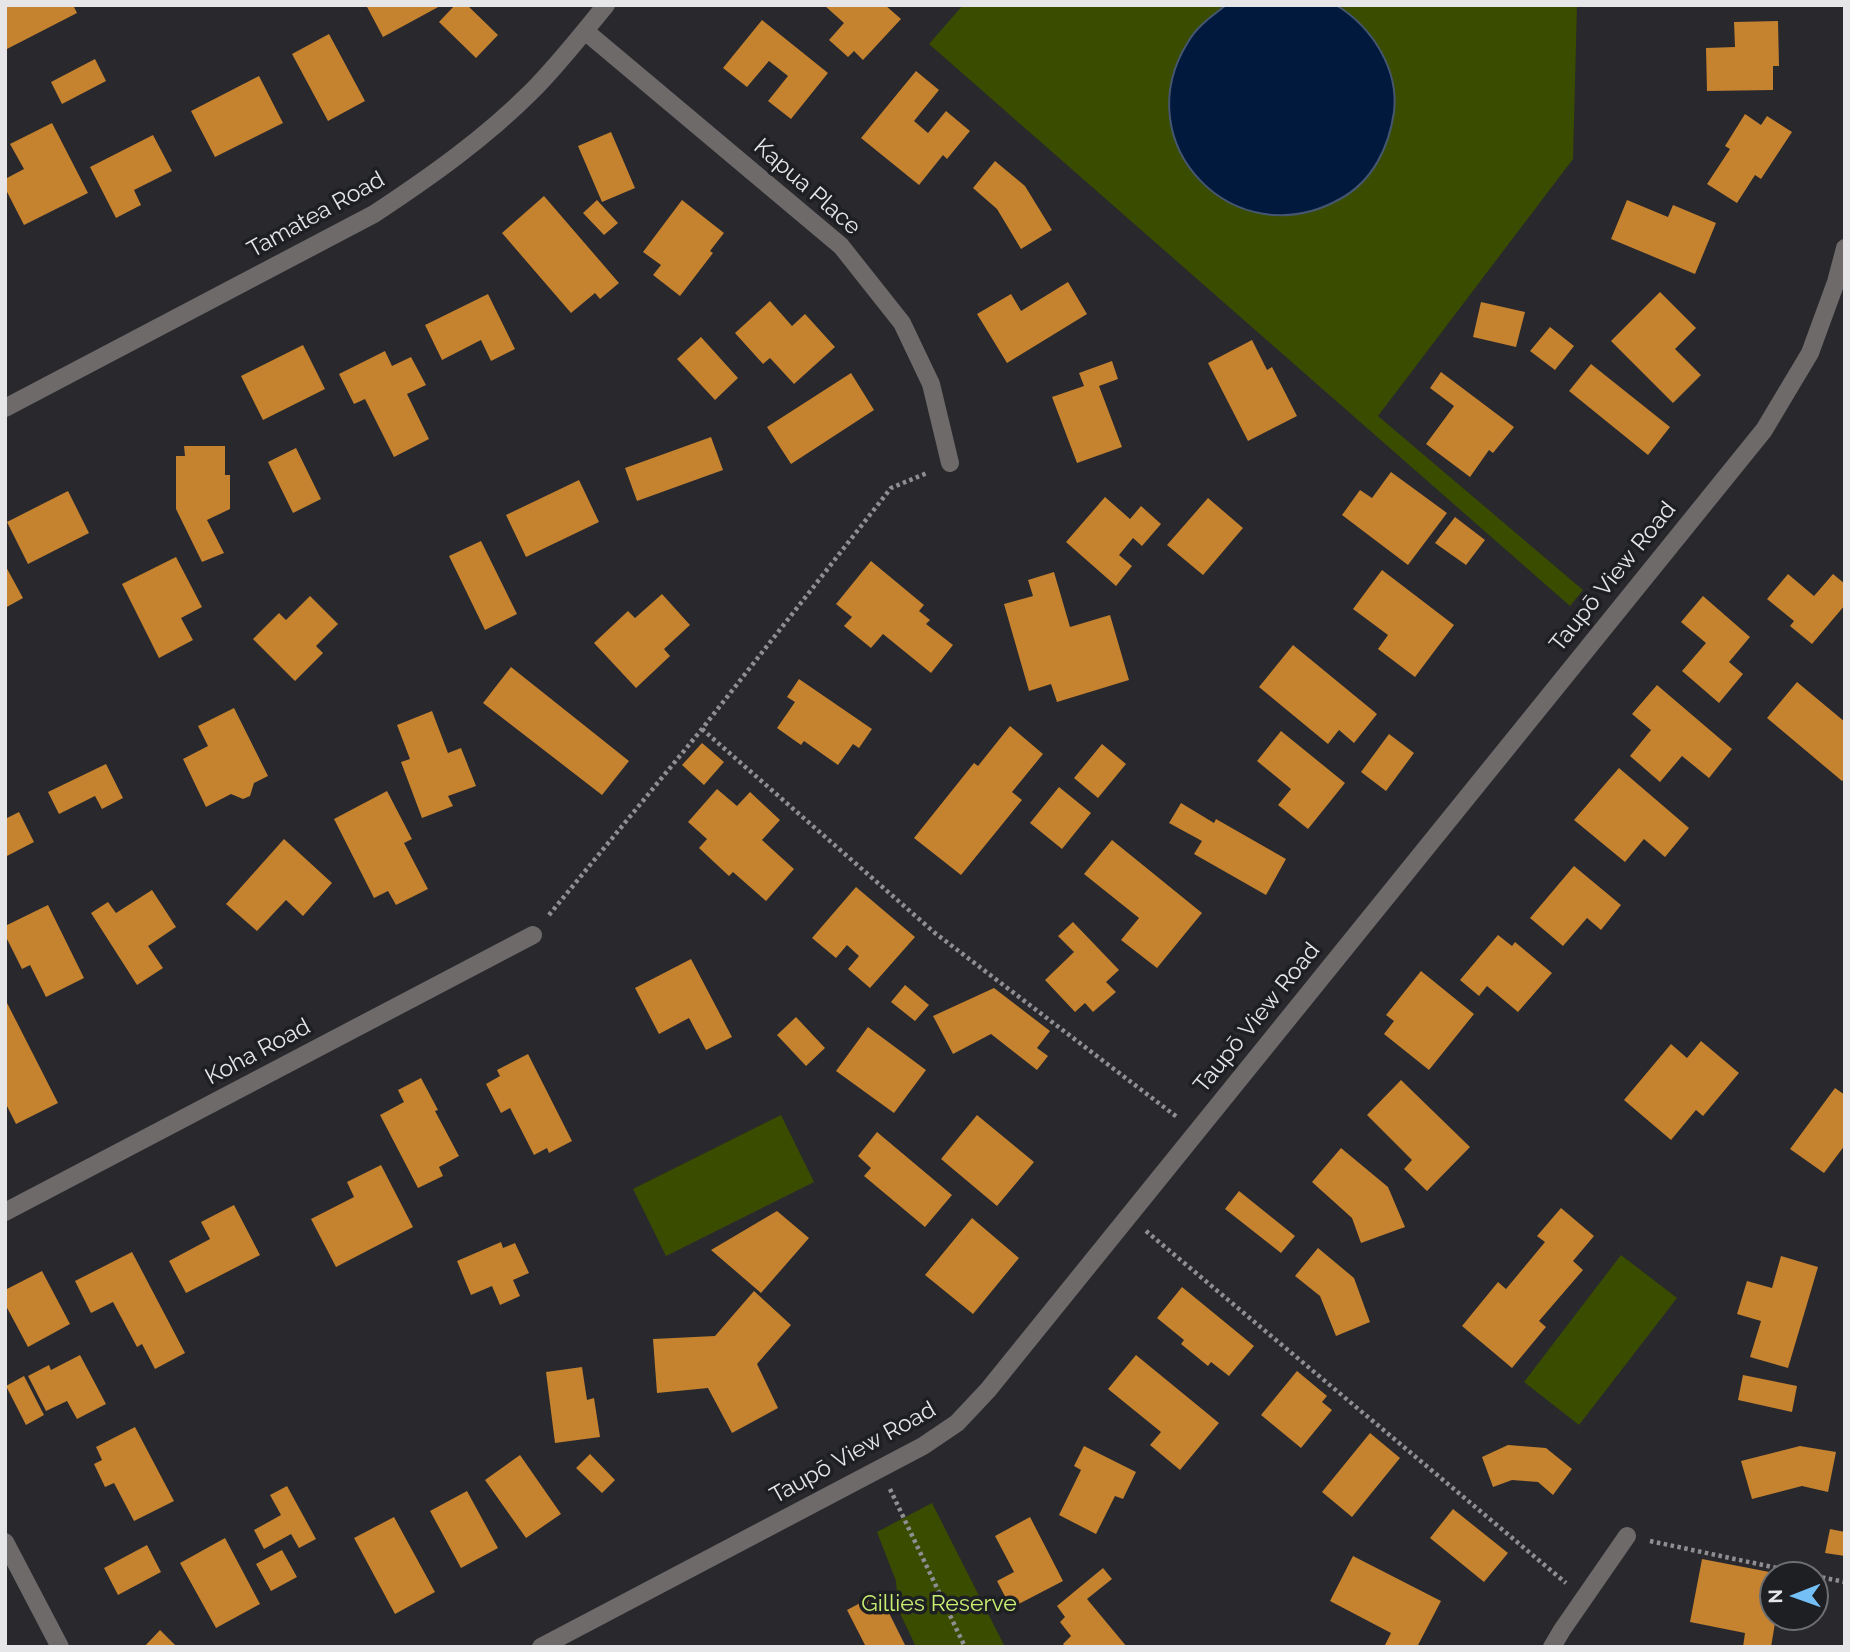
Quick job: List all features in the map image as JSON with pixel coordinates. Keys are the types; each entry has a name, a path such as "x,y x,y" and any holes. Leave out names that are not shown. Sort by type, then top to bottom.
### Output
{"street":[{"name":"Tamatea Road","path":"5,408 385,207 429,178 483,136 533,91 606,5"},
{"name":"Kapua Place","path":"585,31 841,246 902,323 931,384 950,463"},
{"name":"Taupō View Road","path":"541,1647 923,1447 957,1423 988,1390 1764,430 1810,353 1836,282 1845,248"},
{"name":"Koha Road","path":"5,1212 533,935"},
{"path":"1552,1647 1627,1536"},
{"path":"5,1542 60,1647"}],"path":[{"path":"533,935 702,729 891,488 950,463"},
{"path":"702,729 935,933 1197,1132"},
{"path":"1129,1217 1584,1598"},
{"path":"881,1470 965,1647"},
{"path":"1627,1536 1759,1564"}],"green space":[{"path":"963,5 1577,5 1573,159 1378,416 1583,590 1570,606 929,44"},
{"path":"781,1115 814,1182 666,1256 633,1189"},
{"path":"1621,1255 1677,1298 1579,1425 1524,1382"},
{"name":"Gillies Reserve","path":"932,1503 1005,1647 916,1647 898,1609 896,1581 877,1532"}],"water":[{"path":"1226,5 1336,5 1349,14 1371,37 1392,80 1394,112 1388,138 1377,162 1352,192 1301,213 1263,214 1229,202 1201,181 1180,152 1170,118 1172,80 1192,36"}],"building":[{"path":"5,5 73,5 77,13 5,50"},
{"path":"366,5 442,5 383,37"},
{"path":"455,5 467,5 498,35 476,58 439,22"},
{"path":"824,5 885,5 901,19 863,60 854,51 848,57 829,40 844,23"},
{"path":"762,20 828,73 791,119 768,101 788,76 769,61 747,87 723,68"},
{"path":"1778,21 1779,66 1773,66 1773,90 1707,91 1706,48 1735,47 1734,22"},
{"path":"329,34 365,101 328,121 292,54"},
{"path":"95,59 106,81 62,104 51,82"},
{"path":"916,71 939,90 914,121 928,133 946,111 970,131 947,159 943,155 919,185 861,138"},
{"path":"259,76 283,123 215,157 191,111"},
{"path":"1745,114 1761,125 1767,116 1792,132 1761,179 1755,175 1737,203 1707,184 1730,149 1725,146"},
{"path":"52,123 88,193 24,225 5,188 5,179 24,169 10,144"},
{"path":"611,132 635,188 602,202 578,146"},
{"path":"153,135 172,171 134,190 141,205 116,218 90,167"},
{"path":"995,161 1025,186 1052,230 1021,249 997,209 973,188"},
{"path":"544,196 619,283 600,299 595,293 571,313 502,233"},
{"path":"597,200 618,223 604,235 583,213"},
{"path":"682,200 724,233 710,251 713,253 680,296 653,275 661,265 643,252"},
{"path":"1627,200 1668,217 1673,205 1716,223 1695,274 1611,239"},
{"path":"1068,282 1087,314 1007,363 977,314 1011,294 1021,311"},
{"path":"1660,292 1696,328 1675,349 1701,375 1673,403 1611,341"},
{"path":"488,294 515,349 491,361 481,340 442,360 425,325"},
{"path":"770,301 792,326 805,314 835,347 794,384 770,358 763,364 735,333"},
{"path":"1481,302 1525,312 1516,347 1473,337"},
{"path":"1550,327 1574,346 1555,370 1530,351"},
{"path":"701,337 738,378 715,400 677,359"},
{"path":"1252,340 1267,370 1272,367 1297,416 1248,441 1208,363"},
{"path":"303,345 325,389 263,420 241,376"},
{"path":"385,351 392,366 411,357 426,385 407,394 429,439 394,457 365,399 354,404 339,374"},
{"path":"1112,361 1118,379 1099,386 1122,447 1077,463 1052,397 1084,386 1079,373"},
{"path":"1591,364 1670,427 1648,455 1569,391"},
{"path":"1441,372 1514,427 1493,453 1489,450 1470,477 1426,444 1454,406 1430,388"},
{"path":"851,373 874,410 791,464 767,427"},
{"path":"711,437 723,470 637,501 625,468"},
{"path":"184,446 225,446 225,475 230,475 230,509 207,520 224,553 202,562 176,509 176,456 185,456"},
{"path":"296,448 321,499 293,513 268,462"},
{"path":"1391,472 1447,513 1408,565 1342,515 1360,490 1372,498"},
{"path":"579,480 599,522 526,557 506,515"},
{"path":"68,491 89,533 28,564 7,522"},
{"path":"1105,497 1130,519 1141,506 1161,524 1142,546 1133,538 1119,555 1132,566 1116,586 1066,542"},
{"path":"1208,498 1243,528 1203,575 1167,545"},
{"path":"1455,517 1485,540 1466,565 1435,543"},
{"path":"481,541 517,614 485,630 449,556"},
{"path":"176,557 202,607 181,618 193,640 159,658 122,584"},
{"path":"871,561 924,605 919,611 930,620 926,624 953,645 931,673 883,634 871,648 844,626 852,617 836,604"},
{"path":"5,565 23,598 5,608"},
{"path":"1382,570 1454,625 1415,677 1378,649 1388,635 1353,609"},
{"path":"1054,572 1070,627 1110,615 1129,680 1057,702 1051,684 1029,691 1004,604 1033,596 1028,580"},
{"path":"1788,574 1814,596 1833,574 1845,584 1845,605 1812,644 1790,626 1794,621 1767,599"},
{"path":"662,594 690,625 664,649 670,656 636,688 594,643 628,611 635,618"},
{"path":"310,596 338,624 316,646 323,653 295,681 253,639 279,613 286,620"},
{"path":"1703,596 1750,637 1729,662 1743,674 1719,703 1682,671 1706,643 1681,622"},
{"path":"1293,645 1377,714 1354,743 1339,730 1328,744 1259,687"},
{"path":"511,667 629,761 602,795 483,703"},
{"path":"799,679 872,729 859,748 853,744 838,765 804,741 801,745 777,728 795,702 787,697"},
{"path":"1797,682 1845,722 1845,778 1842,781 1767,718"},
{"path":"1657,685 1732,749 1709,778 1682,756 1660,782 1630,756 1651,730 1632,714"},
{"path":"234,708 268,776 254,783 250,796 243,799 231,794 206,807 183,759 208,746 198,726"},
{"path":"432,711 448,753 461,748 476,786 448,796 453,806 422,818 401,762 410,759 397,725"},
{"path":"1010,726 1043,754 1012,792 1022,800 961,875 914,838 974,763 978,766"},
{"path":"1281,731 1345,783 1308,829 1278,805 1291,789 1257,761"},
{"path":"1389,734 1414,753 1386,791 1361,772"},
{"path":"702,743 724,762 704,785 682,765"},
{"path":"1102,744 1126,764 1098,798 1074,778"},
{"path":"106,764 123,798 102,809 95,796 59,814 48,792"},
{"path":"1619,768 1689,828 1665,857 1644,839 1625,862 1574,820"},
{"path":"1059,787 1091,813 1062,849 1030,823"},
{"path":"717,789 737,806 750,792 780,820 762,840 794,869 766,901 733,872 729,876 699,848 707,839 688,822"},
{"path":"387,791 412,839 404,843 428,889 396,905 388,891 374,898 334,819"},
{"path":"1181,803 1214,823 1216,819 1286,859 1266,895 1194,854 1202,841 1169,823"},
{"path":"19,812 34,842 5,857 5,819"},
{"path":"284,839 332,883 303,916 286,900 257,931 226,904"},
{"path":"1112,840 1202,913 1157,968 1121,940 1139,918 1084,874"},
{"path":"1574,866 1621,905 1601,930 1587,918 1563,946 1530,918"},
{"path":"856,887 915,937 870,988 848,969 859,956 847,945 836,958 812,938"},
{"path":"152,890 176,927 148,946 163,968 137,985 91,913 108,902 116,913"},
{"path":"48,905 84,978 46,997 30,965 22,969 5,935 5,926"},
{"path":"1073,922 1119,970 1106,982 1116,992 1093,1012 1085,1003 1075,1012 1045,980 1074,952 1058,936"},
{"path":"1498,935 1512,946 1515,942 1552,973 1518,1012 1487,986 1479,996 1460,980"},
{"path":"691,959 732,1037 706,1050 689,1018 659,1034 635,988"},
{"path":"1421,971 1474,1014 1429,1070 1384,1034 1394,1021 1386,1015"},
{"path":"905,985 929,1005 915,1021 891,1002"},
{"path":"994,988 1050,1031 1037,1048 1048,1056 1037,1070 991,1034 953,1054 933,1016"},
{"path":"5,999 58,1103 16,1124 5,1102"},
{"path":"796,1017 825,1048 806,1066 777,1035"},
{"path":"868,1027 926,1070 894,1113 836,1071"},
{"path":"1701,1041 1739,1073 1703,1116 1696,1110 1671,1140 1624,1100 1671,1044 1687,1058"},
{"path":"528,1054 572,1141 549,1153 547,1148 534,1155 510,1108 501,1113 486,1084 500,1076 497,1070"},
{"path":"421,1078 459,1156 439,1167 443,1176 418,1188 380,1115 404,1102 398,1090"},
{"path":"1401,1080 1470,1147 1427,1191 1404,1169 1412,1160 1367,1115"},
{"path":"1835,1088 1845,1095 1845,1145 1824,1173 1790,1149"},
{"path":"977,1115 1034,1162 997,1206 941,1159"},
{"path":"877,1132 952,1195 925,1227 864,1176 871,1168 858,1156"},
{"path":"1341,1148 1388,1187 1405,1227 1361,1243 1352,1218 1312,1182"},
{"path":"381,1165 413,1227 336,1267 311,1219 354,1197 347,1182"},
{"path":"1239,1191 1295,1236 1281,1253 1225,1209"},
{"path":"234,1205 260,1255 186,1293 169,1261 210,1239 201,1222"},
{"path":"1561,1208 1594,1236 1573,1261 1583,1270 1539,1321 1546,1327 1512,1368 1462,1326 1498,1282 1506,1289 1545,1242 1537,1236"},
{"path":"777,1211 809,1238 761,1293 711,1250"},
{"path":"972,1218 1019,1258 973,1314 925,1275"},
{"path":"501,1242 503,1248 515,1243 529,1273 513,1280 520,1296 500,1305 492,1286 471,1295 457,1261"},
{"path":"1318,1248 1354,1278 1370,1322 1336,1336 1320,1296 1295,1276"},
{"path":"132,1252 185,1353 155,1369 142,1344 137,1347 113,1302 91,1313 75,1281"},
{"path":"1781,1256 1818,1267 1788,1368 1750,1357 1761,1321 1737,1314 1747,1281 1772,1288"},
{"path":"42,1271 70,1324 28,1347 5,1304 5,1290"},
{"path":"1182,1287 1254,1346 1229,1376 1211,1362 1208,1366 1181,1344 1184,1340 1157,1318"},
{"path":"754,1291 791,1325 757,1364 778,1408 732,1433 708,1388 657,1393 653,1339 715,1336"},
{"path":"80,1355 106,1404 77,1419 67,1401 46,1411 28,1376 49,1365 51,1370"},
{"path":"1136,1355 1219,1423 1180,1470 1150,1445 1161,1432 1108,1389"},
{"path":"582,1367 587,1400 594,1398 600,1437 555,1443 546,1372"},
{"path":"1297,1371 1327,1396 1322,1402 1332,1410 1301,1448 1261,1415"},
{"path":"1743,1375 1797,1386 1792,1412 1738,1400"},
{"path":"24,1376 44,1415 26,1425 6,1386"},
{"path":"135,1427 174,1501 134,1521 114,1483 105,1487 94,1464 102,1460 96,1447"},
{"path":"1370,1433 1400,1458 1352,1517 1322,1492"},
{"path":"1508,1445 1546,1448 1572,1469 1553,1495 1538,1482 1512,1480 1493,1487 1482,1457"},
{"path":"1084,1446 1136,1472 1123,1499 1115,1496 1096,1534 1059,1515 1081,1470 1074,1466"},
{"path":"1800,1446 1836,1452 1828,1492 1802,1486 1752,1499 1741,1461"},
{"path":"590,1454 615,1480 602,1493 576,1468"},
{"path":"520,1455 561,1514 526,1538 485,1480"},
{"path":"287,1486 316,1539 299,1548 291,1534 264,1549 254,1530 281,1515 270,1495"},
{"path":"467,1491 498,1548 461,1568 430,1511"},
{"path":"1453,1509 1508,1553 1484,1582 1430,1538"},
{"path":"394,1517 435,1592 395,1614 354,1538"},
{"path":"1030,1517 1063,1581 1011,1608 997,1581 1014,1572 995,1536"},
{"path":"1830,1529 1845,1532 1845,1556 1825,1553"},
{"path":"225,1538 260,1604 216,1628 180,1563"},
{"path":"147,1545 161,1572 118,1595 104,1568"},
{"path":"282,1550 297,1577 271,1591 256,1564"},
{"path":"1353,1556 1441,1601 1417,1647 1384,1647 1391,1633 1330,1601"},
{"path":"1702,1559 1759,1570 1759,1631 1774,1631 1771,1647 1743,1647 1745,1633 1690,1622"},
{"path":"1103,1568 1112,1579 1087,1599 1127,1647 1066,1647 1063,1644 1071,1636 1060,1622 1065,1617 1057,1606"},
{"path":"879,1593 906,1647 866,1647 847,1610"},
{"path":"160,1630 177,1647 144,1647"}]}
